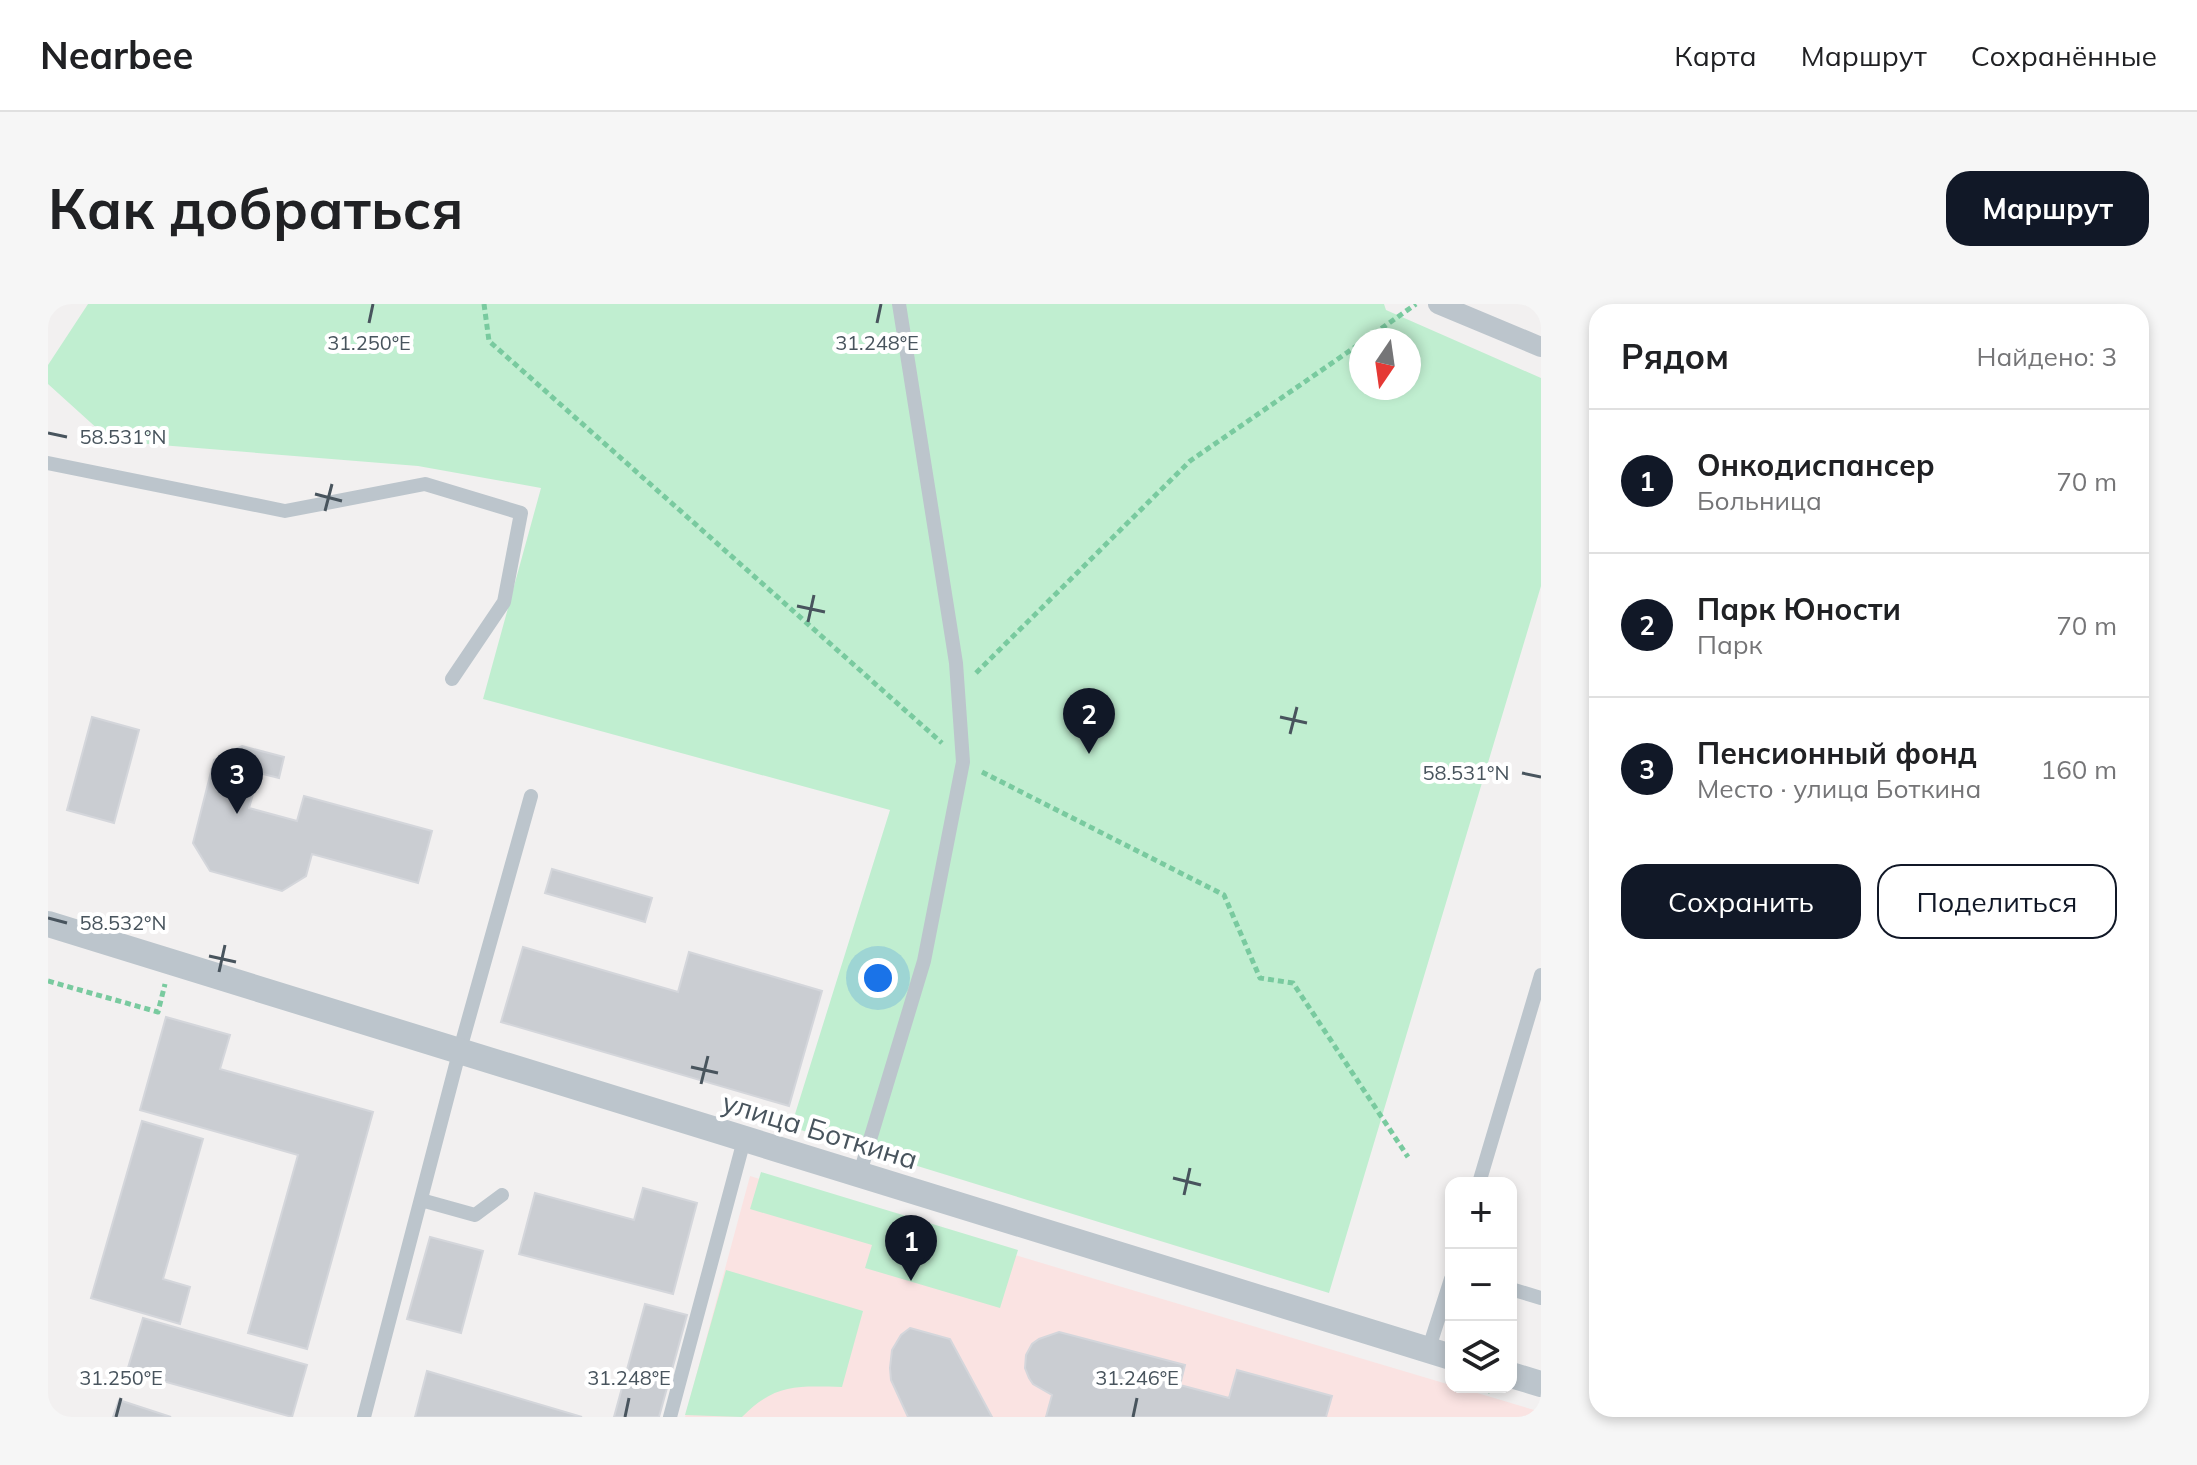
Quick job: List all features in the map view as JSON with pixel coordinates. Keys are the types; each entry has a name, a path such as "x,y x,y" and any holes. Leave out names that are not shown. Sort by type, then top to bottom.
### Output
{"street":[{"path":"1438,304 1541,347"},
{"name":"улица Боткина","path":"48,924 1439,1354"},
{"path":"1517,1377 1541,1384"}],"lane":[{"path":"859,1176 924,961 963,762 958,690 899,304"},
{"path":"48,463 285,511 425,484 521,513 504,602 452,679"},
{"path":"364,1417 459,1053 531,796"},
{"path":"1481,1177 1541,975"},
{"path":"670,1417 744,1140"},
{"path":"421,1200 475,1215 502,1195"},
{"path":"1517,1291 1541,1298"},
{"path":"1439,1354 1445,1316"}],"path":[{"path":"484,304 489,341 963,762 1224,895 1260,978 1293,983 1408,1157"},
{"path":"1382,328 1417,304"},
{"path":"958,690 1190,461 1349,351"}],"shaded area":[{"path":"750,1176 1445,1383 1445,1393 1477,1393 1541,1412 1541,1417 685,1417"}],"green space":[{"path":"88,304 1384,304 1386,310 1541,378 1541,586 1329,1293 791,1127 890,810 483,699 541,488 418,466 111,441 48,384 48,365"},
{"path":"761,1172 1018,1250 1000,1308 865,1268 872,1245 750,1209"},
{"path":"726,1270 863,1311 842,1387 812,1386 777,1392 742,1417 685,1415"}],"building":[{"path":"92,717 139,730 114,823 67,810"},
{"path":"242,746 284,757 279,778 259,773 249,808 297,821 304,796 432,831 418,883 312,854 306,876 282,891 210,871 193,843 214,760"},
{"path":"552,869 652,898 645,922 545,893"},
{"path":"523,947 678,992 689,952 822,991 789,1106 501,1022"},
{"path":"166,1017 230,1035 220,1069 373,1112 307,1349 248,1333 298,1155 140,1110"},
{"path":"142,1121 203,1139 163,1279 190,1287 180,1324 91,1298"},
{"path":"643,1188 697,1203 673,1294 519,1254 535,1193 634,1220"},
{"path":"430,1237 483,1251 461,1333 407,1319"},
{"path":"645,1304 687,1315 659,1417 614,1417"},
{"path":"143,1318 307,1365 292,1417 127,1371"},
{"path":"910,1328 950,1339 992,1417 908,1417 891,1380 890,1368 892,1350 901,1335"},
{"path":"1059,1332 1185,1365 1180,1385 1229,1398 1237,1370 1332,1396 1326,1417 1046,1417 1052,1395 1033,1384 1029,1378 1025,1368 1026,1355 1039,1339"},
{"path":"427,1371 582,1417 415,1417"},
{"path":"119,1400 171,1417 113,1417"}],"place":[{"name":"Парк Юности","path":"1089,754"},
{"name":"Пенсионный фонд","path":"237,814"},
{"name":"Онкодиспансер","path":"911,1281"}]}
